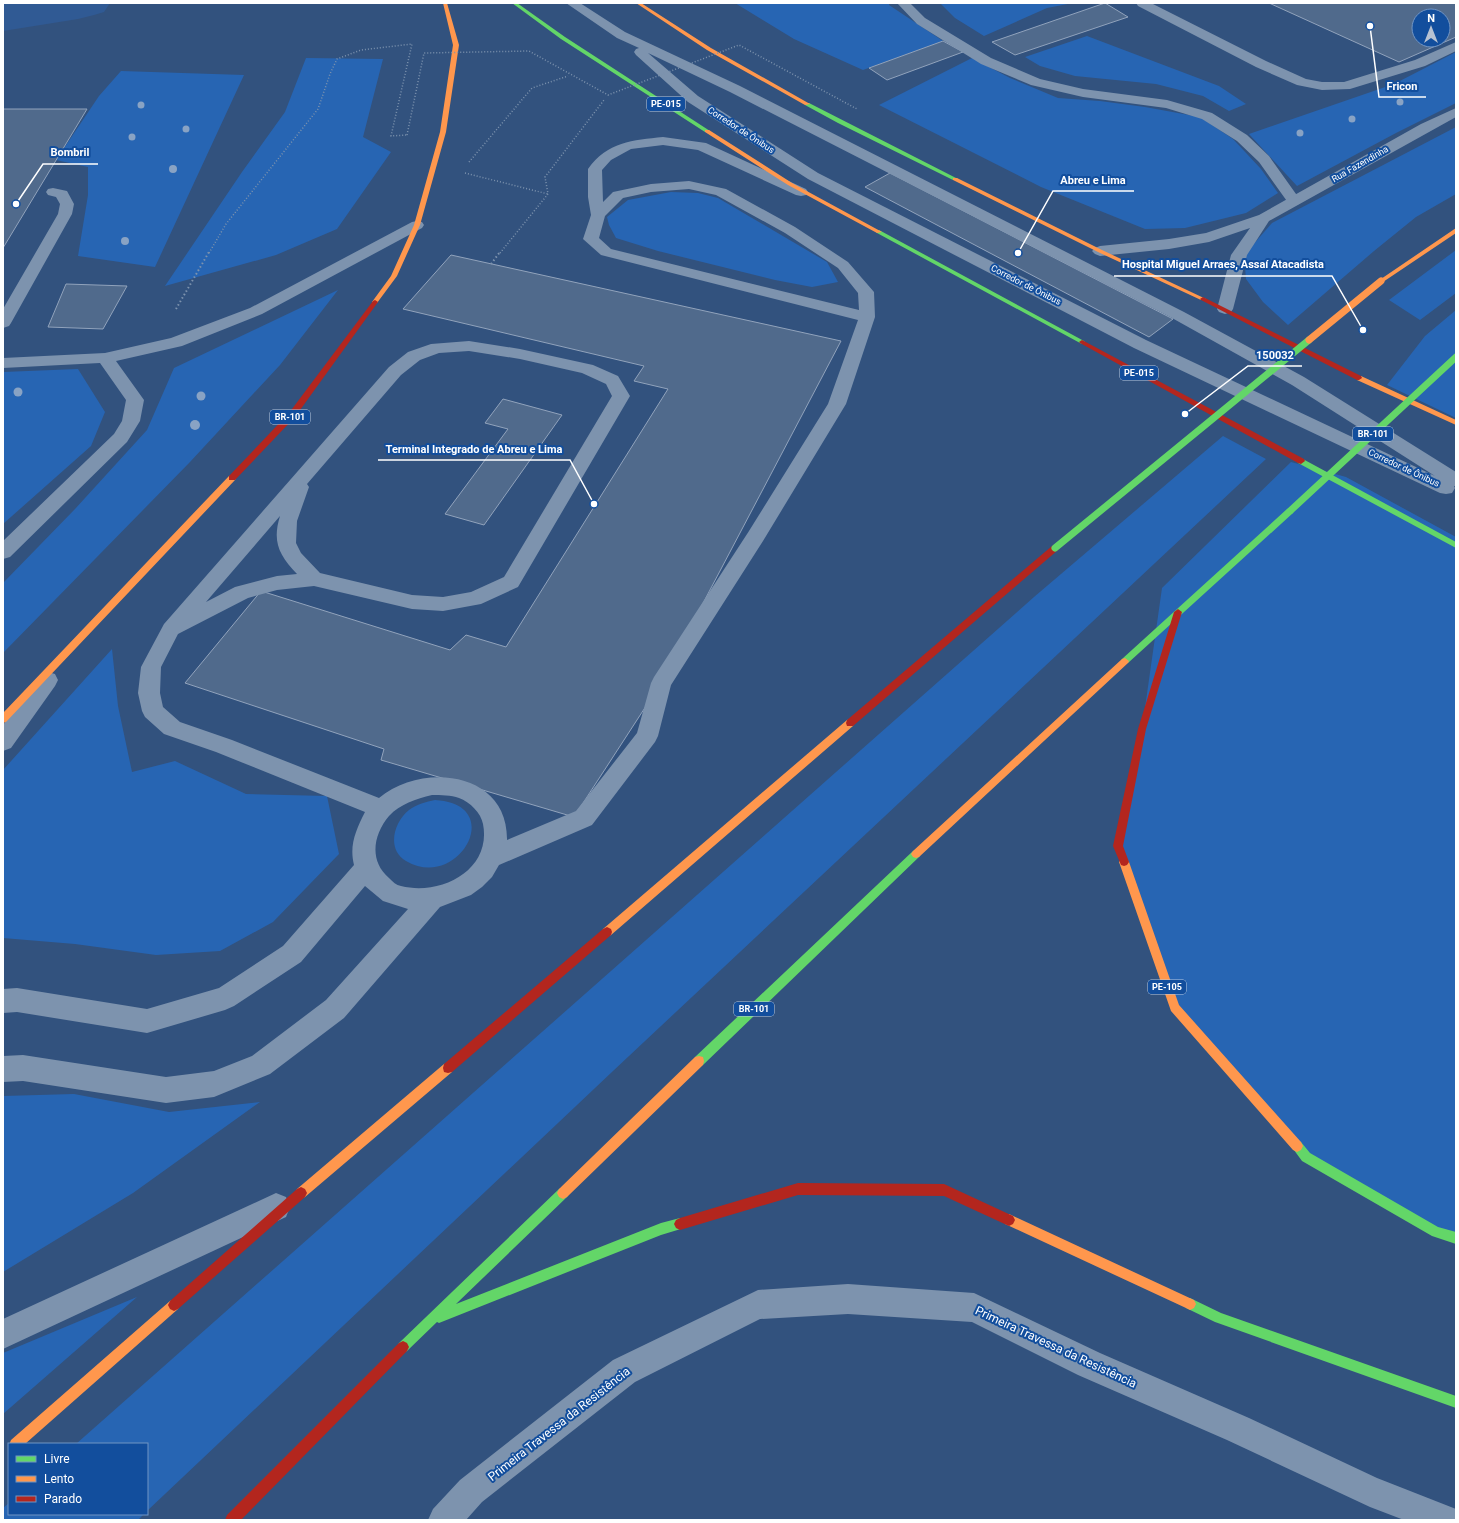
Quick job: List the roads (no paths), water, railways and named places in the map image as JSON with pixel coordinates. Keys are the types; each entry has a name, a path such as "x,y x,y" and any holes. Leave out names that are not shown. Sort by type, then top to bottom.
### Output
{"highway":[{"name":"BR-101","path":"3,719 80,636 292,415 394,276 417,225 443,132 456,45 445,3"},
{"name":"PE-015","path":"514,3 570,42 790,184 1456,545"},
{"path":"638,3 709,49 840,122 1100,251 1225,309 1323,361 1456,424"},
{"path":"16,1443 297,1197 1055,548 1381,282 1456,230"},
{"name":"BR-101","path":"232,1520 429,1321 866,901 1456,357"},
{"name":"PE-105","path":"1179,611 1142,729 1118,846 1175,1008 1306,1156 1436,1232 1456,1238"},
{"path":"429,1321 661,1229 798,1190 944,1190 1219,1318 1456,1402"}],"street":[{"name":"Corredor de Ônibus","path":"572,3 621,35 735,89 1178,314 1298,380 1456,480"},
{"path":"903,3 921,21 986,61 1036,82 1083,93 1167,104 1206,116 1242,138 1264,159 1294,201"},
{"path":"1142,3 1261,64 1302,82 1322,86 1346,86 1420,63 1456,46"},
{"name":"Corredor de Ônibus","path":"621,35 693,99 813,176 1140,344 1456,492"},
{"name":"Rua Fazendinha","path":"1100,251 1169,244 1209,237 1264,218 1426,127 1456,112"},
{"path":"821,201 701,146 663,141 628,145 606,157 595,169 595,198 598,215 591,239 606,252 867,317"},
{"path":"491,858 584,818 647,736 661,684 756,536 837,404 867,317 866,292 843,265 790,230 721,192 689,185 651,188 618,195 598,215"},
{"path":"3,323 65,214 67,204 62,194 53,192"},
{"name":"Rua Fazendinha","path":"1225,309 1239,255 1264,218"},
{"path":"3,363 106,358 176,342 256,311 417,225"},
{"path":"171,629 242,592 276,583 314,579 412,602 443,604 474,599 511,582 621,396 612,380 587,369 520,354 469,346 436,348 414,356 395,371 171,629 152,667 149,693 152,711 172,728 224,746 382,809"},
{"path":"3,552 121,438 131,421 135,400 106,358"},
{"path":"304,476 286,527 286,544 299,563 314,579"},
{"path":"3,742 80,636"},
{"path":"432,786 452,786 471,793 486,805 494,820 496,837 491,858 478,876 460,889 437,898 414,899 393,895 376,884 366,868 362,850 366,832 377,814 392,800 412,790 432,786"},
{"path":"3,1001 17,1000 147,1021 225,998 292,954 366,868"},
{"path":"3,1069 23,1068 166,1090 214,1084 261,1065 335,1009 433,898"},
{"path":"3,1334 297,1197"},
{"name":"Primeira Travessa da Resistência","path":"444,1520 472,1491 624,1371 758,1305 848,1299 974,1308 1089,1364 1238,1429 1370,1491 1445,1520"}],"waterway":[{"path":"3,17 78,6 88,3"}],"place":[{"name":"Fricon","path":"1370,26"},
{"name":"Bombril","path":"16,204"},
{"name":"Abreu e Lima","path":"1018,253"},
{"name":"Hospital Miguel Arraes, Assaí Atacadista","path":"1363,330"},
{"name":"150032","path":"1185,414"},
{"name":"Terminal Integrado de Abreu e Lima","path":"594,504"}]}
